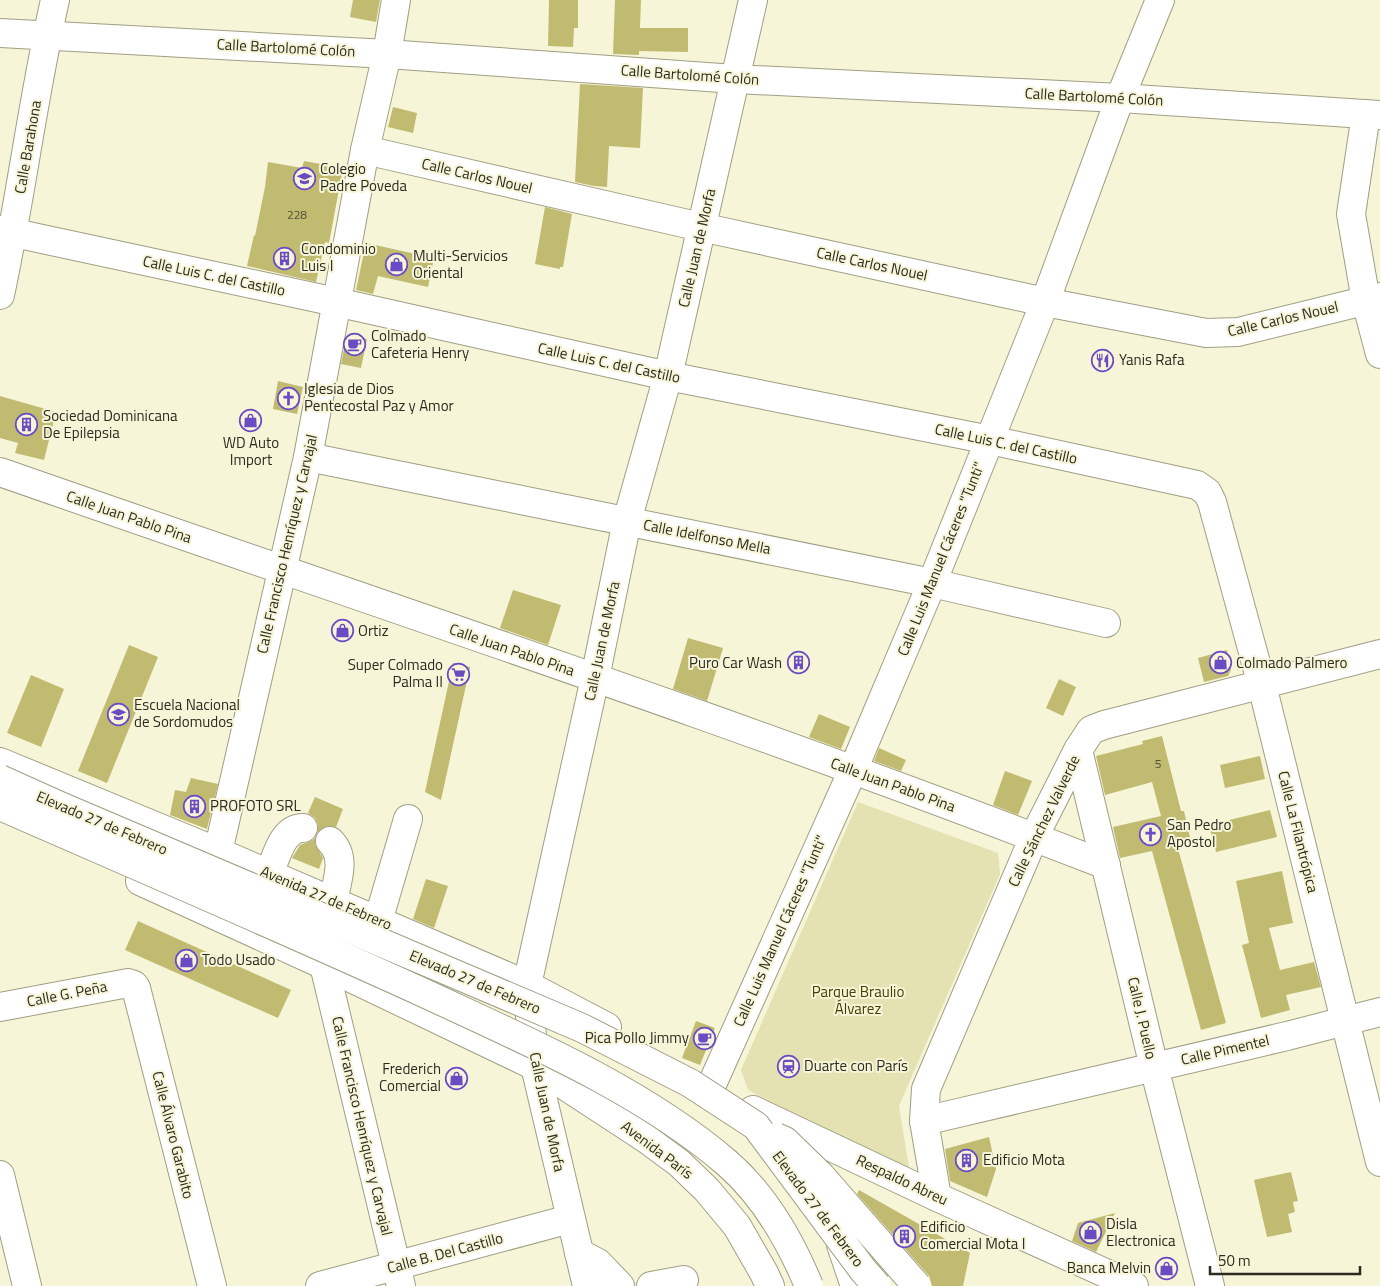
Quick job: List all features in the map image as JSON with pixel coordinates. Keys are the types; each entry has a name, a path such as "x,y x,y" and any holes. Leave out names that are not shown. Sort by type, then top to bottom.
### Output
{"main road":[{"name":"Calle Barahona","path":"0,294 7,231 47,35 56,0"},
{"name":"Calle Francisco Henríquez y Carvajal","path":"218,852 308,457 365,150 387,54 396,0"},
{"name":"Calle Juan de Morfa","path":"587,1286 535,1066 527,985 595,678 627,521 668,376 753,0"},
{"name":"Calle Luis Manuel Cáceres \"Tunti\"","path":"713,1082 852,770 932,583 1045,302 1120,98 1160,0"},
{"name":"Calle Bartolomé Colón","path":"0,33 387,54 735,79 1120,98 1373,114"},
{"path":"1373,114 1350,214 1373,299 1380,354"},
{"name":"Calle Carlos Nouel","path":"365,150 701,227 1045,302 1206,333 1238,332 1373,299"},
{"name":"Calle Luis C. del Castillo","path":"7,231 668,376 990,440 1196,485 1206,492 1212,502"},
{"name":"Calle Idelfonso Mella","path":"308,457 932,583 1106,623"},
{"name":"Calle Juan Pablo Pina","path":"0,472 595,678 852,770 1106,865"},
{"name":"Calle La Filantrópica","path":"1212,502 1262,685 1380,1162"},
{"name":"Calle Sánchez Valverde","path":"936,1197 924,1121 926,1089 1034,837 1078,750 1091,730 1104,725 1380,654"},
{"name":"Calle J. Puello","path":"1078,750 1154,1067 1210,1286"},
{"name":"Avenida 27 de Febrero","path":"0,762 218,852 527,985 713,1082 791,1154 812,1185 841,1243 855,1286"},
{"name":"Elevado 27 de Febrero","path":"0,779 582,1028 754,1118 857,1262 877,1286"},
{"name":"Elevado 27 de Febrero","path":"0,806 323,947 496,1026 593,1075 658,1112 695,1137 752,1187 774,1216 799,1262 809,1286"},
{"path":"0,817 324,965 535,1066"},
{"path":"378,920 408,820"},
{"path":"269,874 286,836 296,828 303,828"},
{"path":"330,841 337,848 341,865 333,901"},
{"name":"Calle Francisco Henríquez y Carvajal","path":"324,965 398,1276"},
{"name":"Calle G. Peña","path":"0,1007 128,983 134,985"},
{"name":"Calle Álvaro Garabito","path":"134,985 139,997 212,1286"},
{"name":"Calle Pimentel","path":"924,1121 1380,1012"},
{"path":"496,1026 567,1077 656,1122 693,1145 747,1200 770,1232 795,1286"},
{"name":"Avenida París","path":"535,1066 645,1138 679,1163 707,1190 737,1226 770,1286"},
{"path":"754,1118 785,1141 822,1176 917,1286"},
{"name":"Respaldo Abreu","path":"754,1118 1134,1286"},
{"path":"0,1175 27,1286"},
{"name":"Calle B. Del Castillo","path":"320,1286 398,1276 570,1219"},
{"path":"579,1253 598,1263 620,1286"},
{"path":"651,1286 684,1280"}],"green space":[{"name":"Parque Braulio Álvarez","path":"858,802 998,853 1000,874 899,1106 910,1174 748,1090 741,1070"}],"building":[{"path":"353,0 380,0 376,22 350,17"},
{"path":"549,0 578,0 578,28 574,28 573,47 548,46"},
{"path":"615,0 641,0 640,28 688,28 688,52 639,51 639,55 613,54"},
{"path":"580,84 643,88 640,148 609,146 607,187 575,182"},
{"path":"393,107 417,113 413,133 388,127"},
{"path":"304,161 343,168 329,243 325,242 316,282 247,266 265,187 268,162 302,168"},
{"path":"545,207 572,214 563,267 560,267 560,269 535,264"},
{"name":"Multi-Servicios Oriental","path":"366,243 434,258 428,287 378,276 373,294 356,290"},
{"path":"351,336 367,339 361,368 341,364 346,339"},
{"name":"Iglesia de Dios Pentecostal Paz y Amor","path":"278,381 303,387 297,414 273,409"},
{"name":"Sociedad Dominicana De Epilepsia","path":"0,396 56,412 44,460 15,453 18,443 0,438"},
{"path":"513,590 561,605 548,645 500,628"},
{"path":"688,638 723,648 707,701 673,689"},
{"name":"Escuela Nacional de Sordomudos","path":"129,645 158,657 107,783 78,771"},
{"name":"Colmado Palmero","path":"1227,650 1231,670 1228,676 1204,682 1198,658"},
{"path":"453,663 470,667 441,800 425,792"},
{"path":"31,675 64,689 41,747 7,733"},
{"path":"1059,679 1076,687 1063,716 1046,708"},
{"path":"819,714 850,727 841,749 809,737"},
{"path":"1162,736 1191,842 1177,845 1226,1023 1201,1030 1152,851 1120,858 1113,827 1161,816 1152,782 1105,795 1096,756 1143,744 1142,741"},
{"path":"879,748 906,760 901,771 874,761"},
{"path":"1260,756 1265,779 1225,788 1220,765"},
{"path":"1005,771 1032,781 1018,815 993,805"},
{"name":"PROFOTO SRL","path":"191,778 218,784 207,829 170,815 175,790 186,792"},
{"path":"315,797 343,809 336,827 327,826 318,832 315,818 308,813"},
{"path":"1270,810 1277,837 1216,852 1209,825"},
{"path":"315,837 315,844 323,858 319,869 292,858 300,845 313,840"},
{"path":"1282,871 1293,923 1269,928 1280,970 1314,962 1321,987 1286,995 1290,1010 1261,1018 1242,945 1249,943 1236,881"},
{"path":"426,879 448,886 434,928 413,919"},
{"path":"138,921 291,990 278,1018 125,950"},
{"path":"696,1021 715,1028 700,1065 682,1058"},
{"name":"Edificio Mota","path":"989,1137 996,1169 987,1197 950,1181 945,1149"},
{"path":"1291,1172 1298,1201 1293,1202 1295,1212 1288,1214 1292,1232 1267,1237 1254,1180"},
{"name":"Edificio Comercial Mota I","path":"859,1190 970,1253 963,1286 932,1286 929,1276 857,1194"},
{"name":"Disla Electronica","path":"1115,1213 1096,1252 1072,1241 1078,1223"}],"place":[{"name":"Colegio Padre Poveda","path":"304,178"},
{"name":"Condominio Luis I","path":"285,258"},
{"name":"Multi-Servicios Oriental","path":"397,265"},
{"name":"Colmado Cafeteria Henry","path":"355,345"},
{"name":"Yanis Rafa","path":"1103,360"},
{"name":"Iglesia de Dios Pentecostal Paz y Amor","path":"288,398"},
{"name":"WD Auto Import","path":"251,420"},
{"name":"Sociedad Dominicana De Epilepsia","path":"27,425"},
{"name":"Ortiz","path":"342,631"},
{"name":"Puro Car Wash","path":"798,663"},
{"name":"Colmado Palmero","path":"1220,663"},
{"name":"Super Colmado Palma II","path":"459,674"},
{"name":"Escuela Nacional de Sordomudos","path":"118,714"},
{"name":"PROFOTO SRL","path":"194,806"},
{"name":"San Pedro Apostol","path":"1151,834"},
{"name":"Todo Usado","path":"186,960"},
{"name":"Pica Pollo Jimmy","path":"705,1038"},
{"name":"Duarte con París","path":"788,1066"},
{"name":"Frederich Comercial","path":"457,1078"},
{"name":"Edificio Mota","path":"967,1160"},
{"name":"Disla Electronica","path":"1090,1233"},
{"name":"Edificio Comercial Mota I","path":"904,1236"},
{"name":"Banca Melvin","path":"1167,1268"}]}
